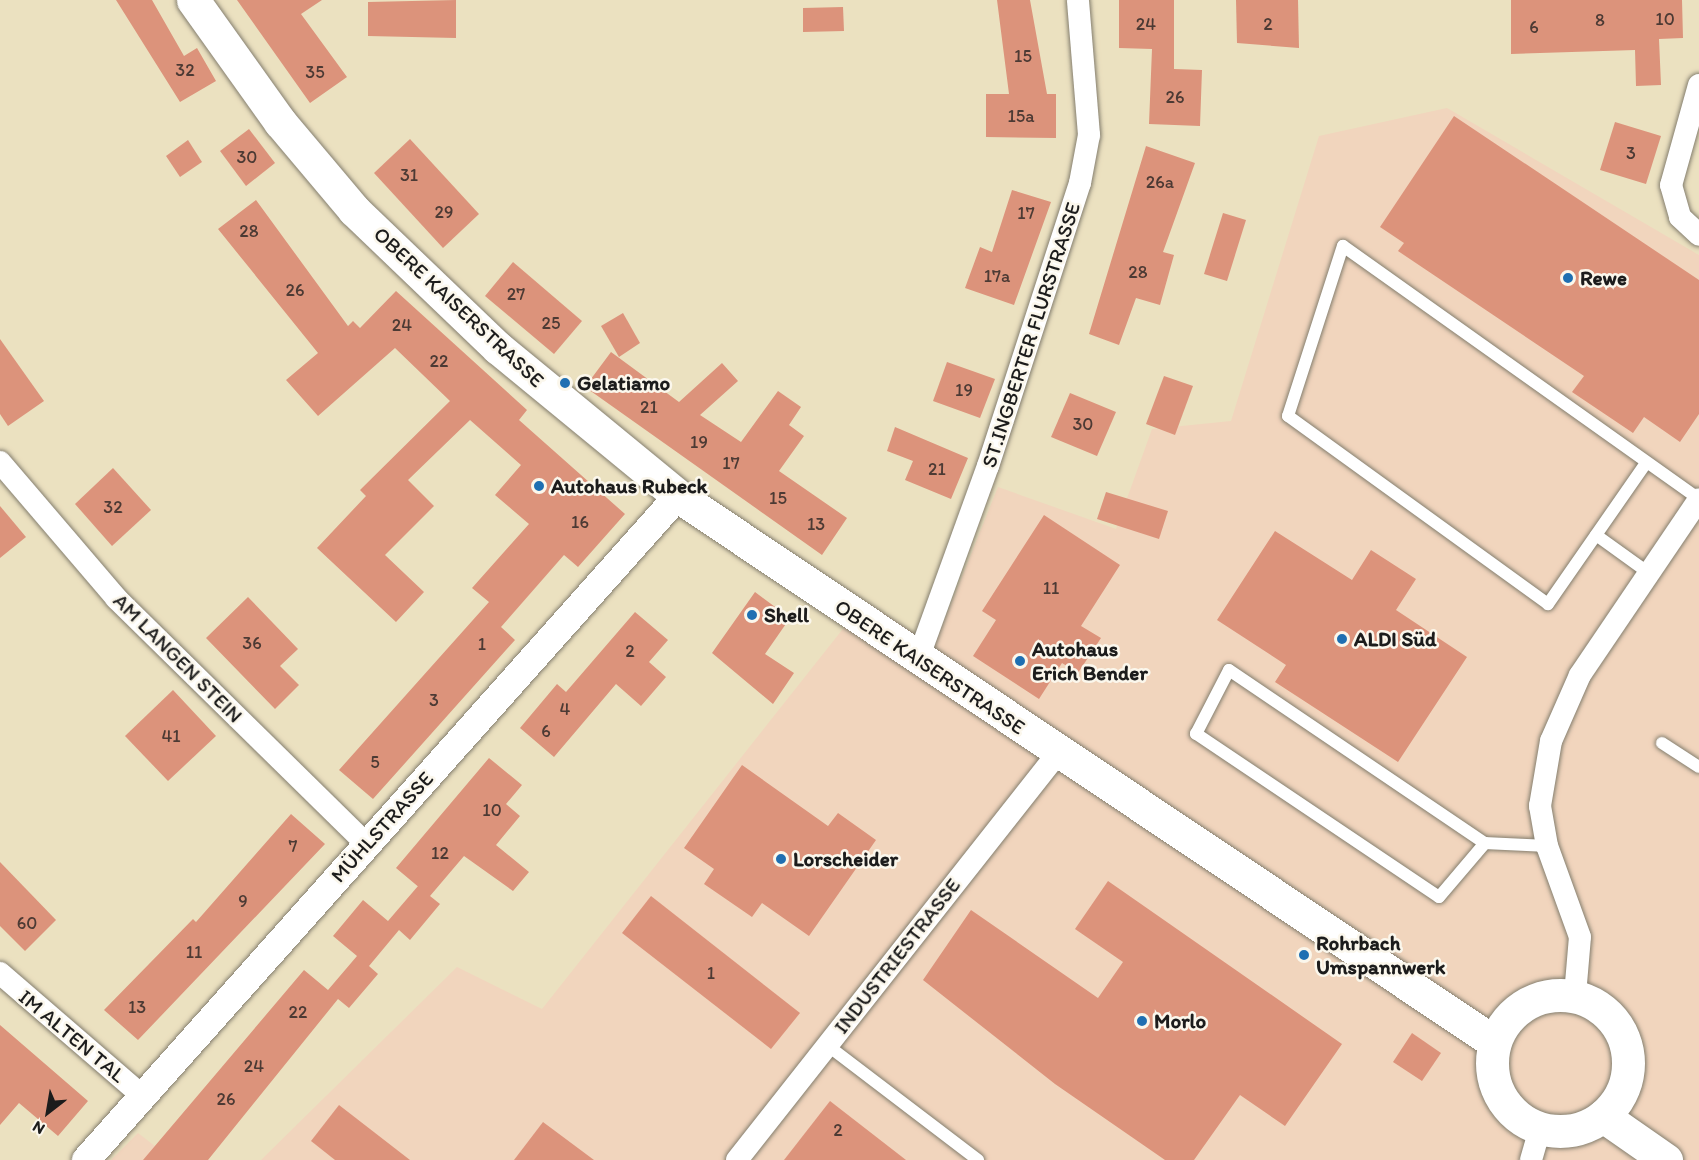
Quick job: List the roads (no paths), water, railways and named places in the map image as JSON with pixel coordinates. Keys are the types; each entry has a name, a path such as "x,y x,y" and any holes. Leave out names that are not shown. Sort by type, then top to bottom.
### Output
{"main road":[{"name":"OBERE KAISERSTRASSE","path":"193,0 280,122 354,210 498,348 678,496 1058,753 1494,1042"},
{"path":"1575,995 1612,1017 1626,1047 1627,1080 1603,1116 1567,1131 1540,1129 1501,1098 1493,1080 1494,1042 1503,1023 1534,998 1575,995"},
{"path":"1603,1116 1666,1160"}],"street":[{"name":"ST.INGBERTER FLURSTRASSE","path":"918,659 988,466 1080,183 1089,135 1078,0"},
{"path":"1699,85 1671,185 1680,217 1699,235"},
{"name":"AM LANGEN STEIN","path":"0,462 116,598 366,844"},
{"name":"MÜHLSTRASSE","path":"86,1160 146,1098 366,844 678,496"},
{"path":"1575,995 1580,937 1547,846 1540,806 1543,775 1563,707 1699,499"},
{"name":"INDUSTRIESTRASSE","path":"737,1160 1058,753"},
{"name":"IM ALTEN TAL","path":"0,973 146,1098"},
{"path":"1531,1160 1540,1129"}],"lane":[{"path":"1646,463 1548,604 1288,416 1343,246 1699,499"},
{"path":"1596,535 1650,574"},
{"path":"1485,843 1439,897 1196,734 1229,670 1485,843 1547,846"},
{"path":"1662,742 1699,767"},
{"path":"827,1045 978,1160"}],"place":[{"name":"Rewe","path":"1568,278"},
{"name":"Gelatiamo","path":"565,383"},
{"name":"Autohaus Rubeck","path":"539,486"},
{"name":"Shell","path":"752,615"},
{"name":"ALDI Süd","path":"1342,639"},
{"name":"Autohaus Erich Bender","path":"1020,661"},
{"name":"Lorscheider","path":"781,859"},
{"name":"Rohrbach Umspannwerk","path":"1304,955"},
{"name":"Morlo","path":"1142,1021"}]}
